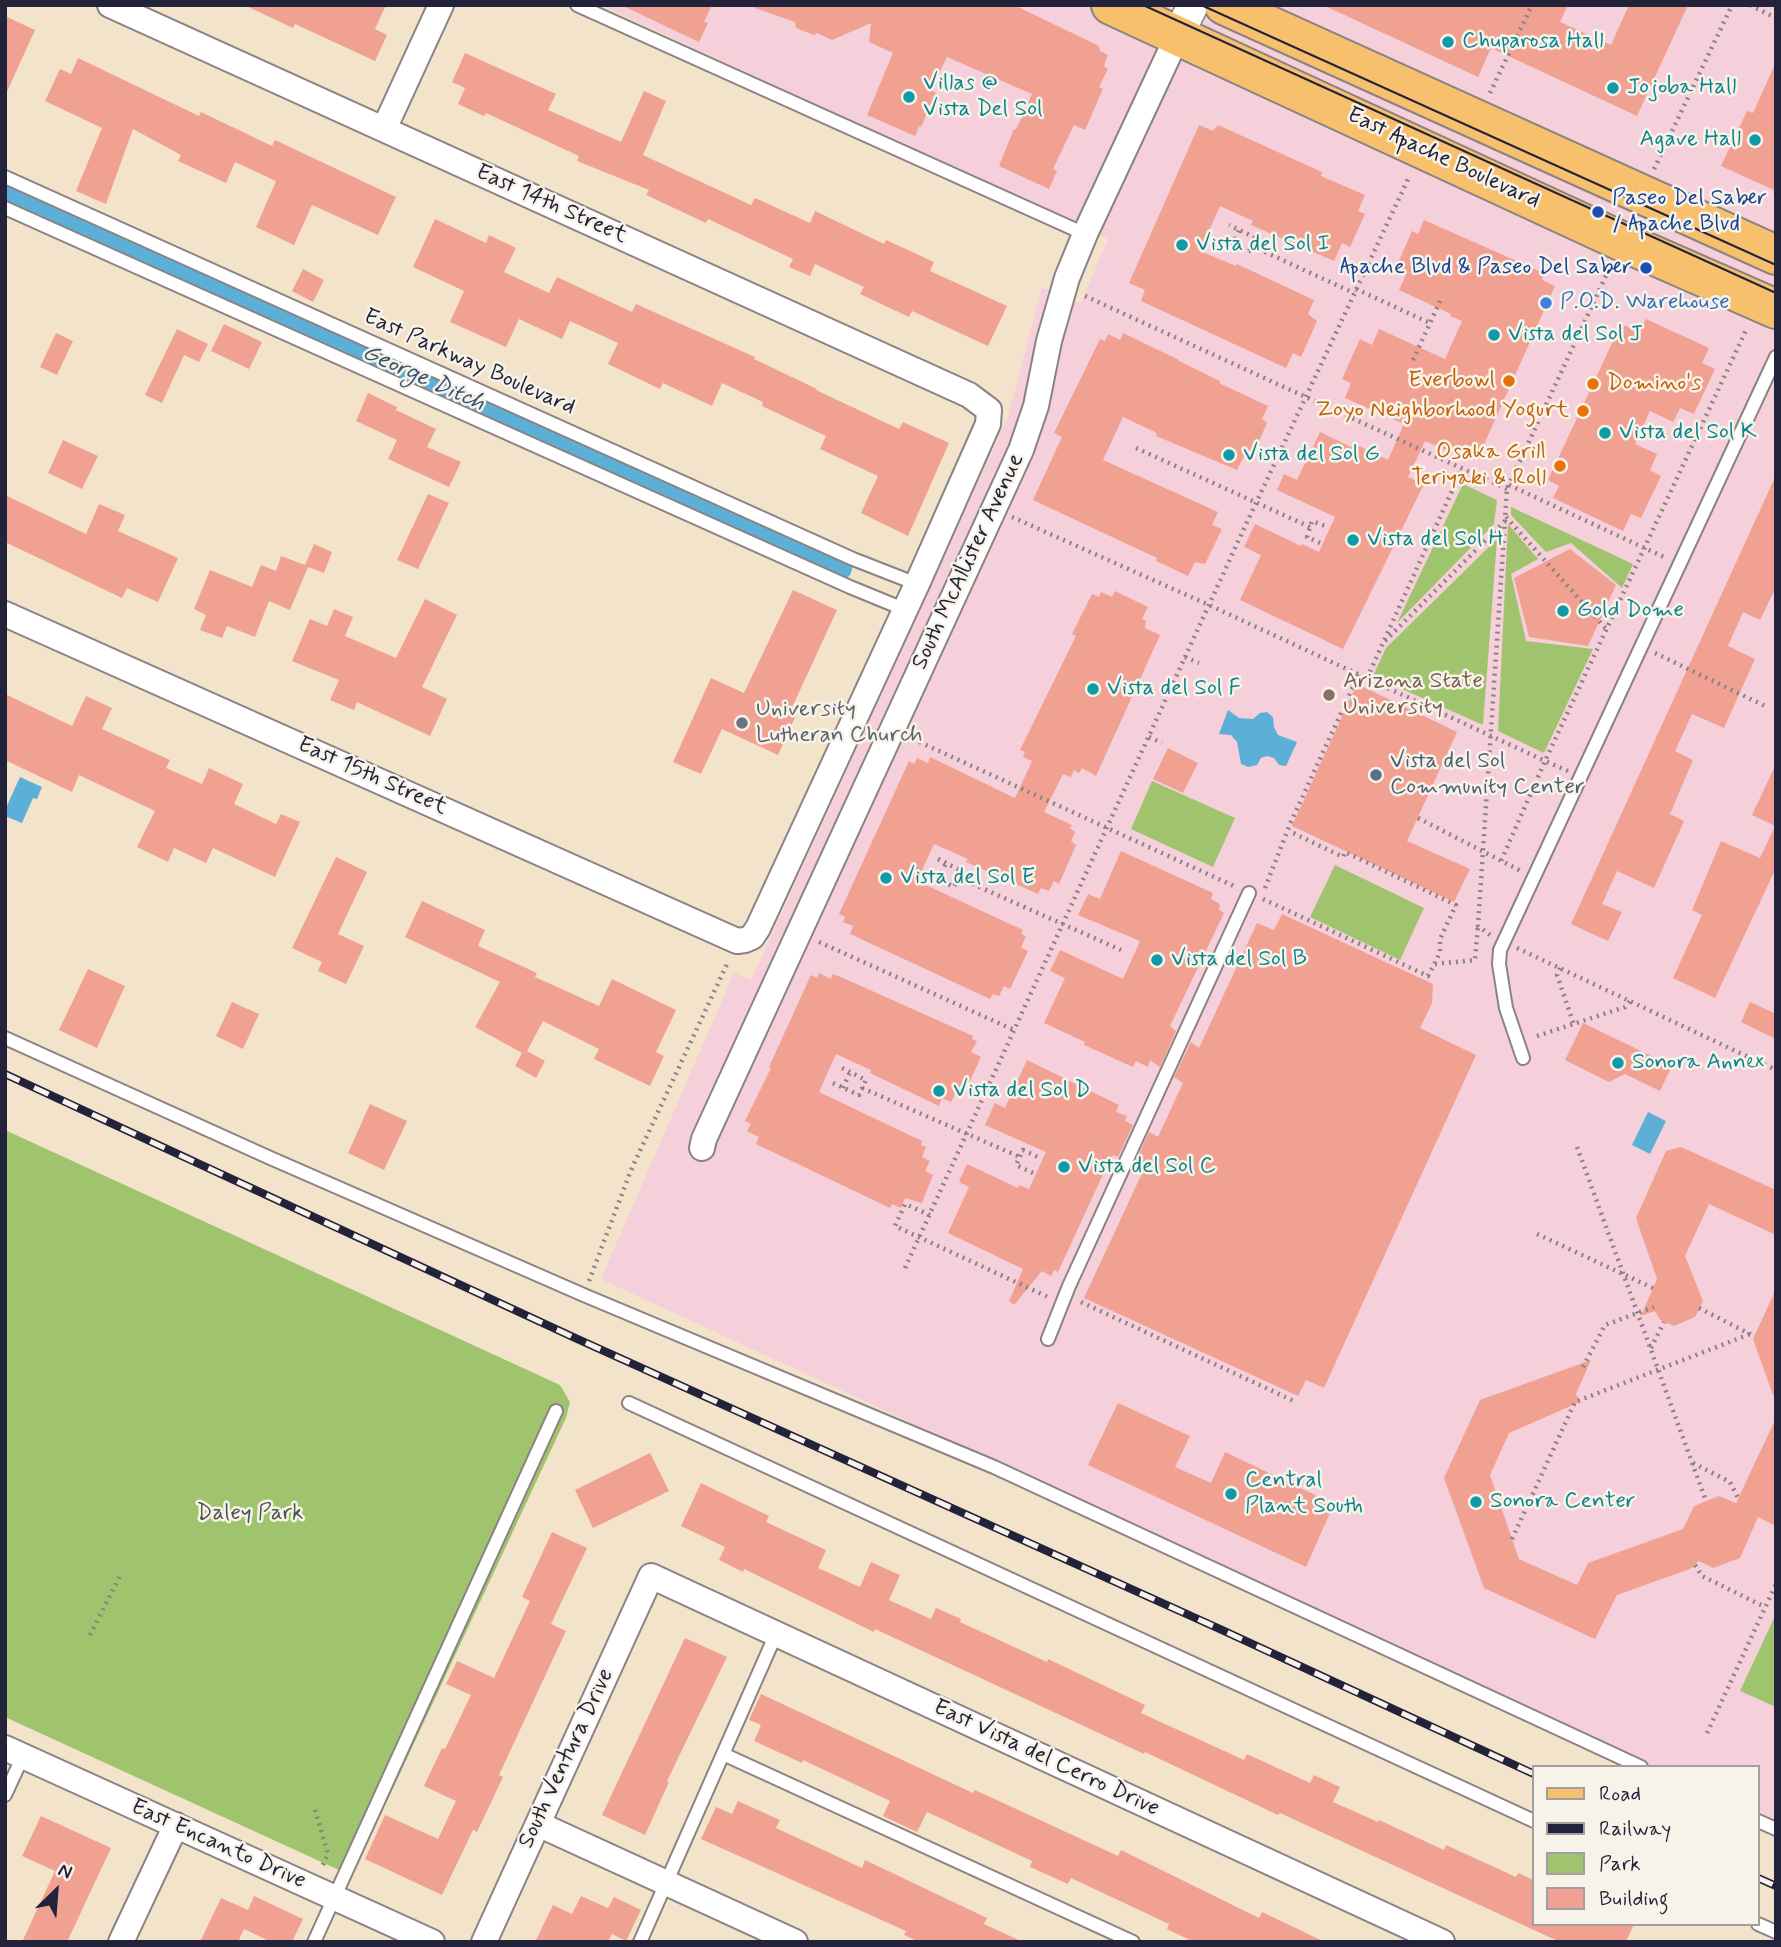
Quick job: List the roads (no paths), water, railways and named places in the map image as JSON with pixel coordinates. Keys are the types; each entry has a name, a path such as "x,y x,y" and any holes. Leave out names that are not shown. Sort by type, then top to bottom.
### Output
{"main road":[{"name":"East Apache Boulevard","path":"1111,5 1185,20 1421,149 1621,242 1761,319"},
{"path":"1224,5 1776,255"}],"street":[{"name":"East 14th Street","path":"110,5 969,395 989,410"},
{"path":"384,129 441,5"},
{"name":"South McAllister Avenue","path":"702,1148 715,1114 1021,450 1036,406 1058,307 1085,234 1185,20"},
{"name":"South McAllister Avenue","path":"737,941 752,937 758,928 906,610 984,435 989,410"},
{"name":"East 15th Street","path":"5,614 737,941"},
{"name":"East Vista del Cerro Drive","path":"651,1576 1442,1942"},
{"name":"South Ventura Drive","path":"484,1942 651,1576"},
{"name":"East Encanto Drive","path":"14,1752 432,1942"},
{"path":"538,1824 793,1941"},
{"path":"121,1942 176,1825"}],"lane":[{"path":"577,5 1085,234"},
{"name":"East Parkway Boulevard","path":"5,177 853,559 917,584"},
{"name":"East Parkway Boulevard","path":"5,208 906,610"},
{"path":"1523,1058 1506,1008 1499,964 1500,950 1776,357"},
{"path":"1048,1339 1249,893"},
{"path":"5,1038 586,1296 994,1467 1637,1765"},
{"path":"628,1403 1532,1820"},
{"path":"314,1942 556,1411"},
{"path":"640,1942 776,1634"},
{"path":"5,1795 14,1752"},
{"path":"723,1754 1133,1942"},
{"path":"1760,1822 1776,1829"},
{"path":"1760,1925 1776,1932"}],"water":[{"path":"1228,710 1239,718 1253,719 1260,713 1267,712 1273,717 1278,735 1297,742 1286,766 1279,765 1274,758 1267,756 1261,758 1257,765 1248,767 1241,764 1237,742 1231,735 1219,734"},
{"path":"20,777 42,787 37,799 33,798 22,823 5,816 5,810"},
{"path":"1648,1112 1666,1121 1650,1154 1632,1145"}],"waterway":[{"name":"George Ditch","path":"5,191 840,568"}],"tram line":[{"path":"1143,5 1776,293"},
{"path":"1201,5 1776,265"}],"railway":[{"path":"5,1074 573,1337 1532,1773"},
{"path":"1760,1879 1776,1886"}],"place":[{"name":"Chuparosa Hall","path":"1448,42"},
{"name":"Jojoba Hall","path":"1613,88"},
{"name":"Villas @ Vista Del Sol","path":"909,97"},
{"name":"Agave Hall","path":"1755,140"},
{"name":"Paseo Del Saber / Apache Blvd","path":"1598,212"},
{"name":"Vista del Sol I","path":"1182,245"},
{"name":"Apache Blvd & Paseo Del Saber","path":"1646,268"},
{"name":"P.O.D. Warehouse","path":"1546,303"},
{"name":"Vista del Sol J","path":"1494,335"},
{"name":"Everbowl","path":"1509,381"},
{"name":"Domino's","path":"1593,384"},
{"name":"Zoyo Neighborhood Yogurt","path":"1583,411"},
{"name":"Vista del Sol K","path":"1605,433"},
{"name":"Vista del Sol G","path":"1229,455"},
{"name":"Osaka Grill Teriyaki & Roll","path":"1560,466"},
{"name":"Vista del Sol H","path":"1353,540"},
{"name":"Gold Dome","path":"1563,611"},
{"name":"Vista del Sol F","path":"1093,689"},
{"name":"Arizona State University","path":"1329,695"},
{"name":"University Lutheran Church","path":"742,723"},
{"name":"Vista del Sol Community Center","path":"1376,775"},
{"name":"Vista del Sol E","path":"886,878"},
{"name":"Vista del Sol B","path":"1157,960"},
{"name":"Sonora Annex","path":"1618,1063"},
{"name":"Vista del Sol D","path":"939,1091"},
{"name":"Vista del Sol C","path":"1064,1167"},
{"name":"Central Plant South","path":"1231,1494"},
{"name":"Sonora Center","path":"1476,1502"}],"park label":[{"name":"Daley Park","path":"250,1514"}]}
